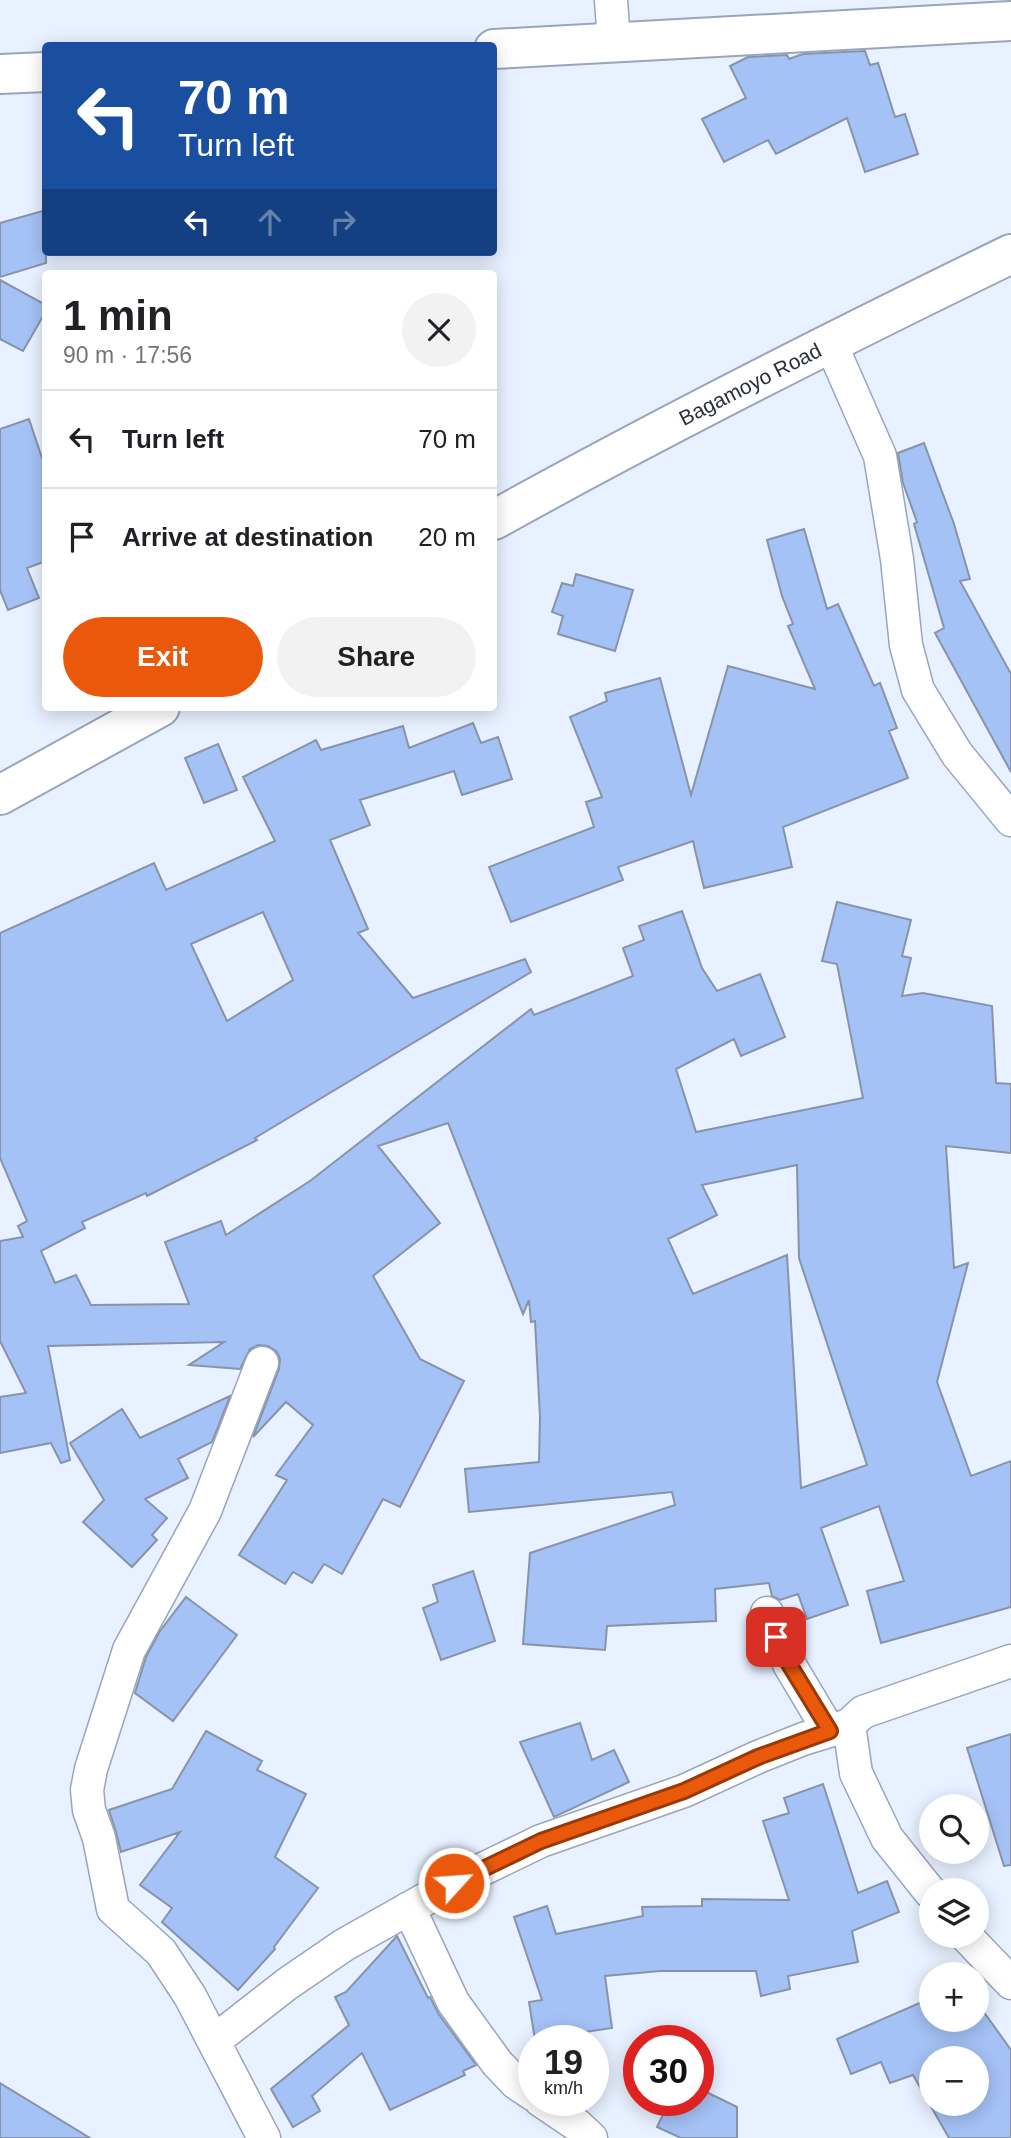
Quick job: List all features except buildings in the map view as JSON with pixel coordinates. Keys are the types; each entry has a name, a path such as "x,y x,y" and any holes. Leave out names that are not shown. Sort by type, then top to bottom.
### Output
{"main road":[{"path":"497,48 1011,22"},
{"path":"0,74 42,72"},
{"name":"Bagamoyo Road","path":"497,518 593,465 830,342 1011,254"},
{"path":"0,795 153,711"}],"street":[{"path":"611,0 614,42"},
{"path":"830,342 880,456 897,559 906,645 918,690 957,754 1011,820"},
{"path":"262,1363 205,1511 130,1650 91,1769 87,1790 89,1810 99,1838 113,1909 162,1952 190,1996 264,2138"},
{"path":"767,1613 789,1664 839,1728 856,1773 887,1838 919,1878"},
{"path":"214,2041 287,1984 344,1945 454,1883 541,1841 684,1791 758,1757 839,1728 863,1712 1011,1661"},
{"path":"409,1908 453,2002 497,2063 518,2084"},
{"path":"977,1948 1011,1983"},
{"path":"564,2116 591,2138"}],"route":[{"path":"454,1883 541,1841 684,1791 758,1757 830,1731 789,1664 776,1637"}]}
